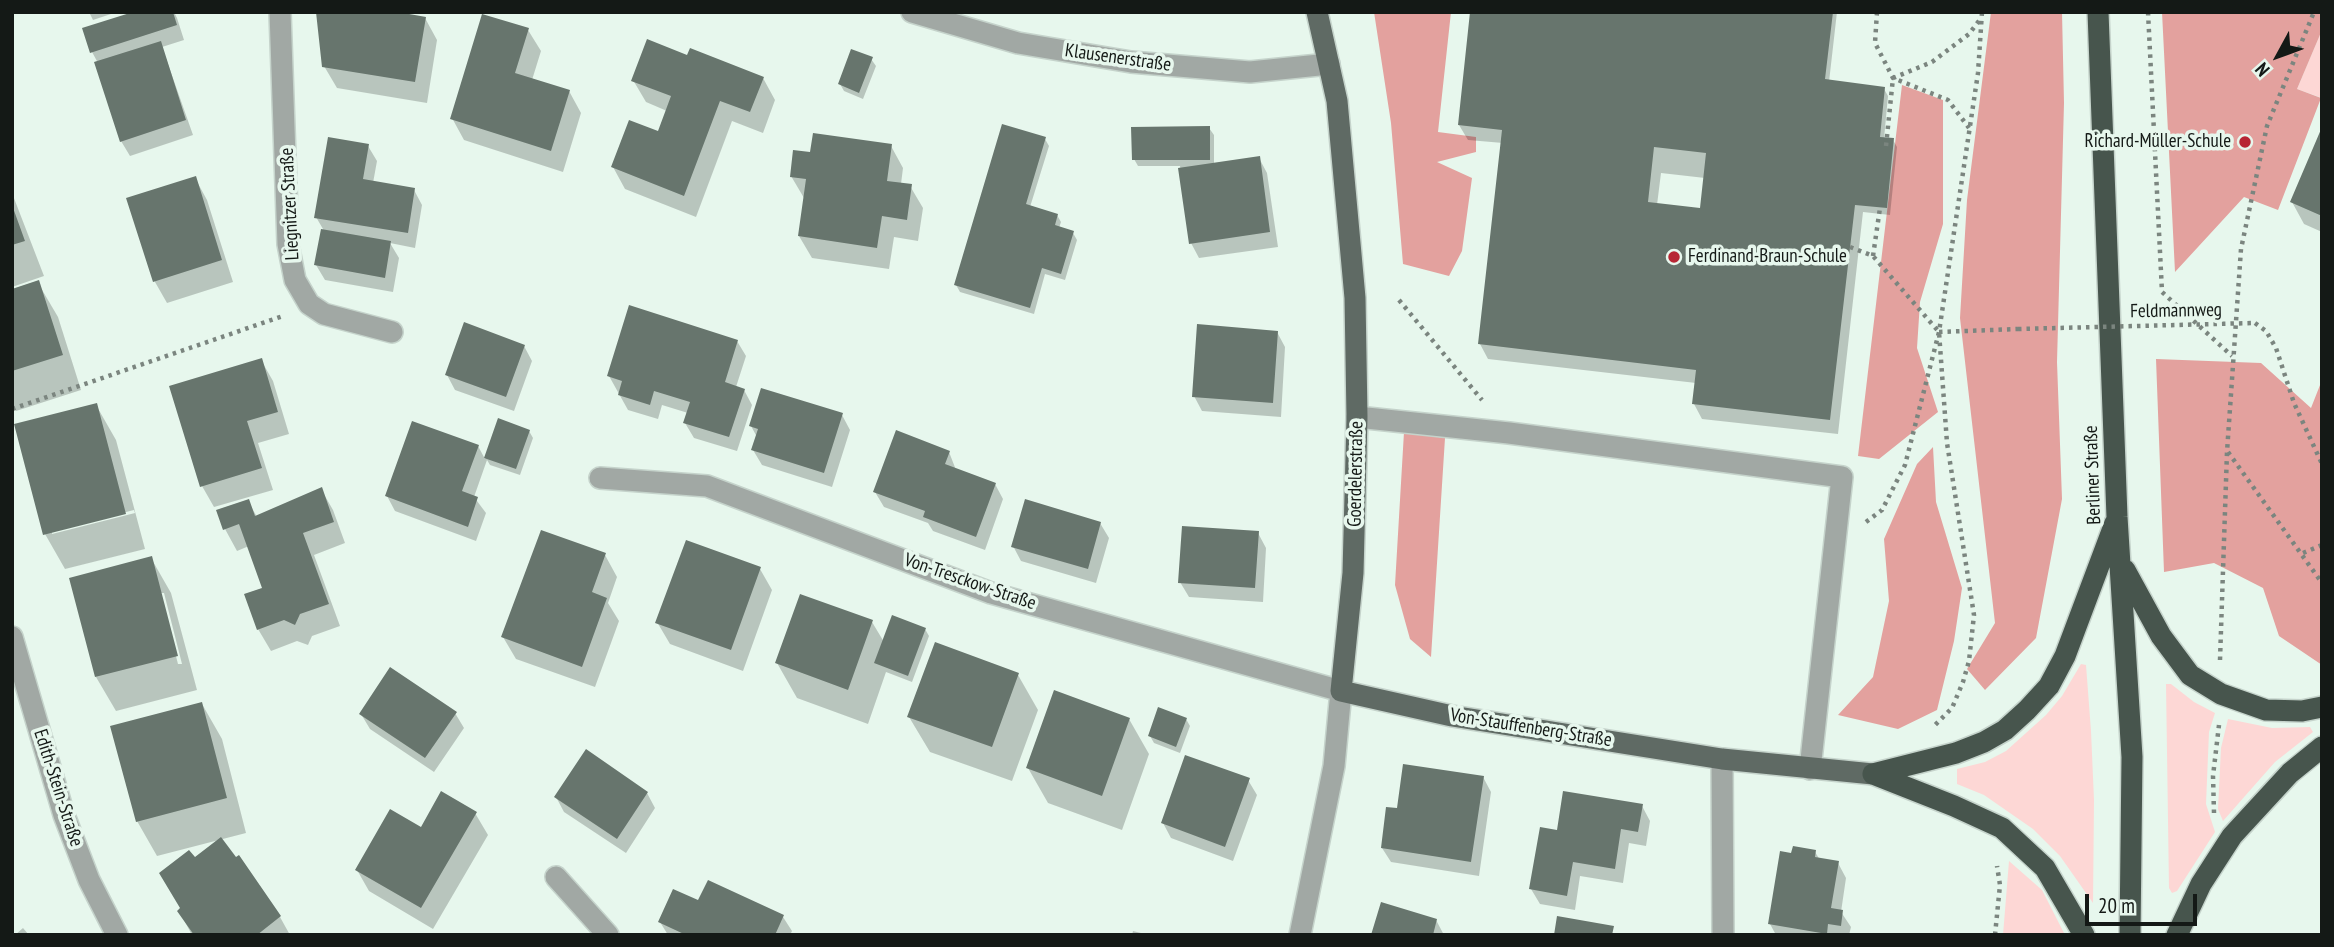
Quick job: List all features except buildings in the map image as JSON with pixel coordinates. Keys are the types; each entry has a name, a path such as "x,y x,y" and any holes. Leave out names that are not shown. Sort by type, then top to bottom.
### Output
{"highway":[{"name":"Berliner Straße","path":"2098,12 2117,517 2132,757 2130,935"},
{"path":"1872,774 1956,753 1984,742 2005,730 2027,710 2049,686 2065,656 2117,517"},
{"path":"2121,564 2161,636 2190,675 2221,694 2266,710 2322,707"},
{"path":"2177,935 2201,884 2232,836 2290,773 2322,747"},
{"path":"1872,774 2002,828 2045,868 2084,935"}],"main road":[{"name":"Goerdelerstraße","path":"1317,12 1337,101 1350,233 1357,417 1353,573 1341,691"},
{"name":"Von-Stauffenberg-Straße","path":"1341,691 1452,716 1722,759 1872,774"}],"street":[{"name":"Liegnitzer Straße","path":"280,12 288,244 295,280 309,304"},
{"name":"Klausenerstraße","path":"912,12 1018,43 1131,62 1250,72 1329,64"},
{"path":"309,304 341,321 392,332"},
{"path":"1357,417 1509,433 1842,477 1810,769"},
{"name":"Von-Tresckow-Straße","path":"600,478 707,486 990,593 1341,691"},
{"name":"Edith-Stein-Straße","path":"12,637 64,816 89,880 117,935"},
{"name":"Goerdelerstraße","path":"1300,935 1334,766 1341,691"},
{"path":"1722,759 1723,935"},
{"path":"556,877 608,935"}],"path":[{"path":"1877,12 1875,43 1893,78 1886,146"},
{"path":"2148,12 2162,292 2232,357"},
{"path":"2221,668 2227,452 2241,249 2267,126 2314,12"},
{"path":"1893,78 1931,62 1969,34 1982,15"},
{"path":"1837,516 1869,521 1882,510 1905,465 1939,332 1969,129 1982,15"},
{"path":"1893,78 1948,100 1969,129"},
{"path":"1873,256 1880,208"},
{"path":"1850,247 1873,256 1939,332 1947,443 1975,615 1969,661 1952,708 1925,733"},
{"path":"1399,300 1509,433"},
{"path":"12,409 260,327 309,304"},
{"name":"Feldmannweg","path":"1939,332 2255,323 2266,331 2276,348 2294,402 2322,464"},
{"path":"2227,452 2303,553 2322,583"},
{"path":"2303,553 2322,545"},
{"path":"2216,817 2212,809 2213,776 2221,715"},
{"path":"1993,856 2000,885 1996,935"}],"shaded area":[{"path":"1374,12 1451,12 1438,132 1476,137 1476,152 1437,162 1472,178 1462,251 1449,276 1403,264 1391,123"},
{"path":"1991,12 2062,12 2064,103 2057,362 2062,499 2036,638 1985,690 1967,669 1995,623 1960,318 1967,200"},
{"path":"2162,12 2322,12 2322,30 2297,89 2321,98 2278,210 2244,197 2175,272"},
{"path":"2322,30 2322,98 2297,89"},
{"path":"1902,85 1943,100 1943,224 1920,302 1917,348 1938,412 1879,459 1858,456"},
{"path":"2156,359 2261,363 2311,408 2322,380 2322,665 2279,636 2263,588 2214,563 2164,572"},
{"path":"1404,432 1445,438 1431,657 1410,639 1395,585"},
{"path":"1933,447 1936,502 1962,588 1954,641 1937,710 1898,729 1838,715 1873,677 1889,601 1884,539 1917,464"},
{"path":"2081,664 2086,665 2091,731 2094,800 2093,903 2060,856 2033,829 1984,795 1957,784 1957,769 1985,762 2006,751 2046,715 2062,696"},
{"path":"2166,684 2171,684 2194,702 2215,713 2209,732 2206,804 2215,832 2177,891 2172,893 2169,888"},
{"path":"2228,719 2272,728 2310,727 2313,732 2275,762 2223,821 2218,809 2221,748"},
{"path":"2009,861 2042,890 2065,935 2003,935"}],"place":[{"name":"Richard-Müller-Schule","path":"2245,142"},
{"name":"Ferdinand-Braun-Schule","path":"1674,257"}]}
